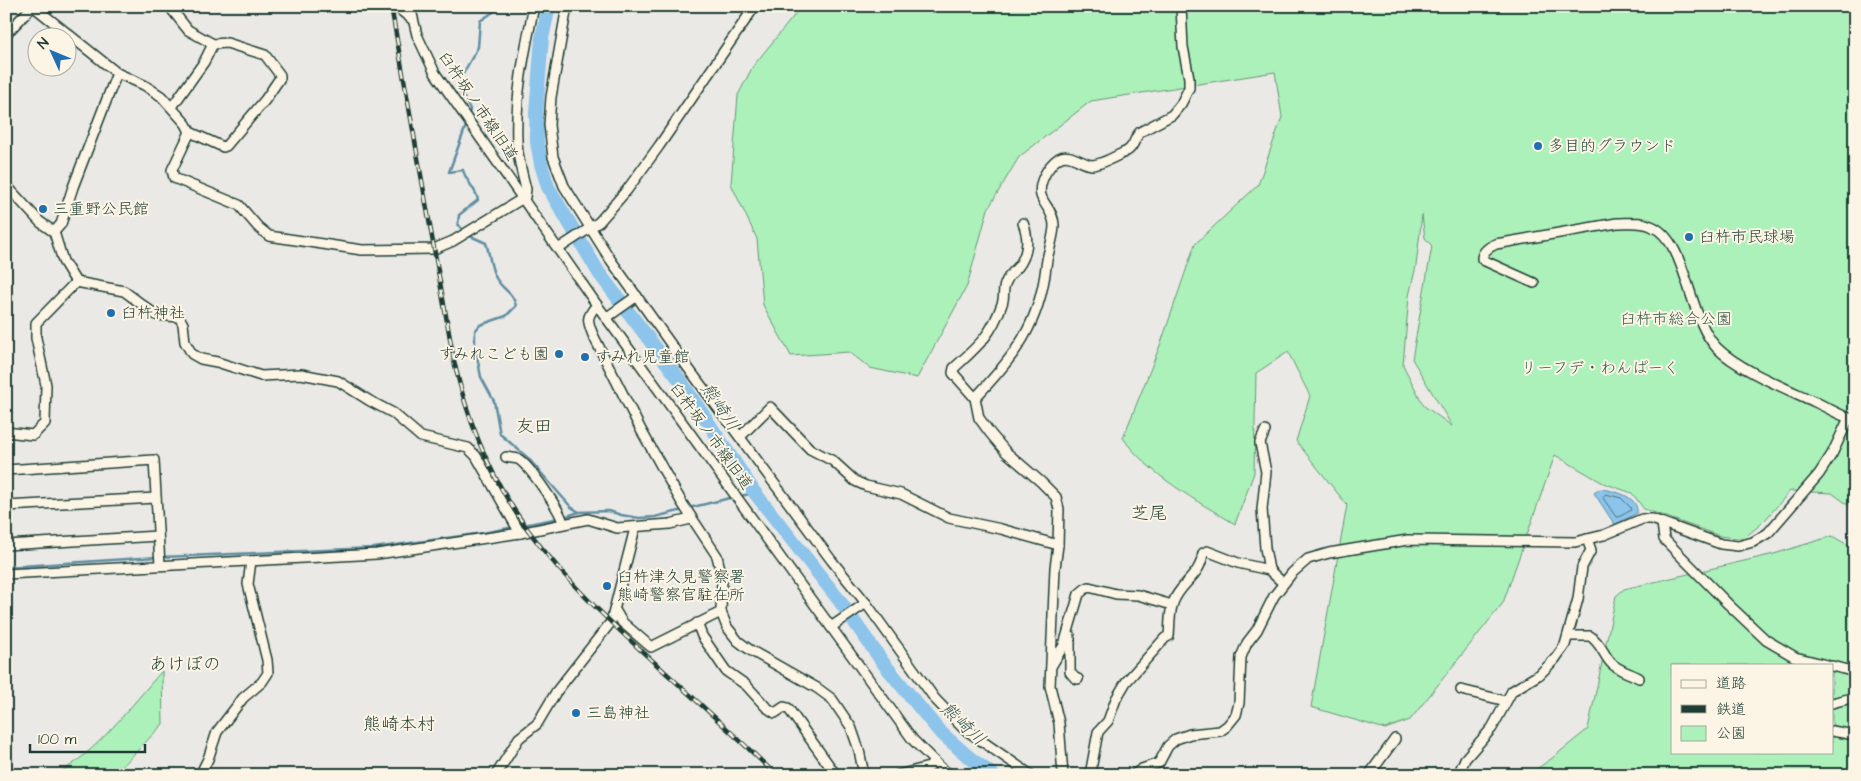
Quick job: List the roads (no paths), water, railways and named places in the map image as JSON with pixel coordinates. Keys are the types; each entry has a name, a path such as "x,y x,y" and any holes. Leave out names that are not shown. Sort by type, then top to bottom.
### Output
{"street":[{"path":"6,34 33,6 117,73 157,92 172,107 190,132 223,147 226,146 266,100 280,78 266,55 227,43 213,44 188,30 169,6"},
{"name":"臼杵坂ノ市線旧道","path":"395,6 412,20 429,62 523,199 561,247 597,305 609,316 742,505 833,626 913,740 950,775"},
{"path":"410,6 412,20"},
{"path":"190,132 172,170 174,178 239,205 258,227 269,236 362,250 434,249 466,233 523,199 526,194 516,142 517,106 534,6"},
{"path":"567,6 551,97 550,137 553,158 560,177 610,259 636,297 935,699 955,722 981,742 1031,775"},
{"path":"561,247 599,222 627,190 755,6"},
{"path":"975,398 1007,362 1025,337 1038,306 1054,225 1040,190 1045,173 1054,162 1063,157 1070,157 1091,165 1131,149 1136,135 1172,115 1186,96 1189,88 1189,78 1183,48 1181,6"},
{"path":"172,107 204,62 213,44"},
{"path":"54,232 61,224 73,187 117,73"},
{"path":"6,185 40,222 54,232 63,261 76,282 124,292 156,315 179,316 184,324 186,342 192,354 202,359 218,362 261,376 301,374 338,382 393,413 421,437 468,448 476,456 517,529"},
{"path":"1133,775 1142,769 1159,763 1168,746 1176,739 1190,734 1220,731 1232,720 1236,715 1239,703 1239,671 1241,658 1247,643 1257,630 1269,604 1283,583 1300,564 1315,556 1408,540 1575,542 1604,535 1642,519 1652,519 1720,544 1738,546 1753,542 1768,533 1819,474 1852,419 1749,370 1725,356 1715,346 1701,326 1678,255 1671,243 1653,226 1636,222 1618,223 1496,244 1486,249 1482,256 1484,261 1534,283"},
{"path":"1024,223 1027,232 1026,251 1023,259 1006,281 1004,300 994,324 986,338 954,368 953,373 975,398 979,418 990,433 1006,452 1056,497 1059,509 1058,545 1055,568 1050,686 1059,723 1063,775"},
{"path":"6,432 34,435 45,423 46,384 36,338 36,323 76,282"},
{"path":"609,316 636,297"},
{"path":"597,305 588,318 593,335 637,422 682,503 717,556 722,578 721,612 727,627 738,641 832,699 851,727 859,750 864,775"},
{"path":"740,437 770,407 810,449 832,461 855,481 866,486 901,494 949,518 1001,529 1058,545"},
{"path":"1265,431 1260,443 1266,472 1262,509 1269,570"},
{"path":"506,457 518,459 526,468 553,502 562,520"},
{"path":"6,470 154,460 159,561"},
{"path":"6,506 156,498"},
{"path":"6,574 159,561 251,561 377,554 562,520 588,519 617,528 635,528 670,524 690,517"},
{"path":"1662,523 1664,539 1766,640 1795,657 1822,664"},
{"path":"496,775 519,738 537,724 556,692 611,622 635,528"},
{"path":"6,545 158,536"},
{"path":"1458,775 1465,759 1492,728 1512,691 1540,674 1555,659 1565,645 1578,599 1582,567 1591,550 1587,539"},
{"path":"1090,775 1097,734 1108,721 1116,700 1126,682 1165,638 1169,636 1172,605 1183,587 1201,567 1203,553 1206,551 1238,563 1269,570 1283,583"},
{"path":"200,775 208,759 217,732 243,698 262,682 268,673 267,660 248,584 251,561"},
{"path":"1052,665 1061,652 1079,594 1084,589 1089,587 1116,594 1138,595 1172,605"},
{"path":"833,626 865,604"},
{"path":"615,610 622,622 651,647 721,612"},
{"path":"697,623 702,636 726,670 746,685 766,707 775,713 784,707 788,708 836,775"},
{"path":"1070,628 1070,672 1078,679"},
{"path":"1568,636 1586,634 1590,636 1599,644 1612,664 1620,670 1639,678"},
{"path":"1834,667 1855,672"},
{"path":"1461,690 1506,701"},
{"path":"1834,702 1855,697"},
{"path":"1834,731 1855,734"},
{"path":"1369,775 1394,739"},
{"path":"898,775 929,767 935,762"}],"water":[{"path":"1600,489 1612,491 1630,498 1637,507 1637,513 1615,525 1594,493"}],"waterway":[{"path":"469,115 470,109 458,87 459,81 478,47 480,21 502,6"},
{"name":"熊崎川","path":"549,6 542,38 536,113 537,142 548,187 599,273 682,383 755,493 839,600 884,664 939,731 993,775"},
{"path":"464,232 458,224 459,215 478,200 463,170 449,172 467,123"},
{"path":"468,235 486,243 494,274 498,282 515,301 516,306 506,316 480,325 475,331 475,346 481,377 494,401 500,434 528,458 571,507 579,512"},
{"path":"740,496 755,493"},
{"path":"689,508 734,497"},
{"path":"564,517 579,512 609,511 639,518 655,517 683,510"},
{"path":"162,557 374,548 483,533 559,518"},
{"path":"6,567 157,557"}],"railway":[{"path":"391,6 454,361 464,400 494,476 529,531 575,586 627,637 776,775"}],"place":[{"name":"多目的グラウンド","path":"1538,146"},
{"name":"三重野公民館","path":"43,209"},
{"name":"臼杵市民球場","path":"1689,237"},
{"name":"臼杵神社","path":"111,313"},
{"name":"すみれこども園","path":"559,354"},
{"name":"すみれ児童館","path":"585,357"},
{"name":"臼杵津久見警察署 熊崎警察官駐在所","path":"607,586"},
{"name":"三島神社","path":"576,713"}],"district":[{"name":"友田","path":"534,426"},
{"name":"芝尾","path":"1149,513"},
{"name":"あけぼの","path":"185,664"},
{"name":"熊崎本村","path":"399,724"}],"park label":[{"name":"臼杵市総合公園","path":"1676,319"},
{"name":"リーフデ・わんぱーく","path":"1600,368"}]}
